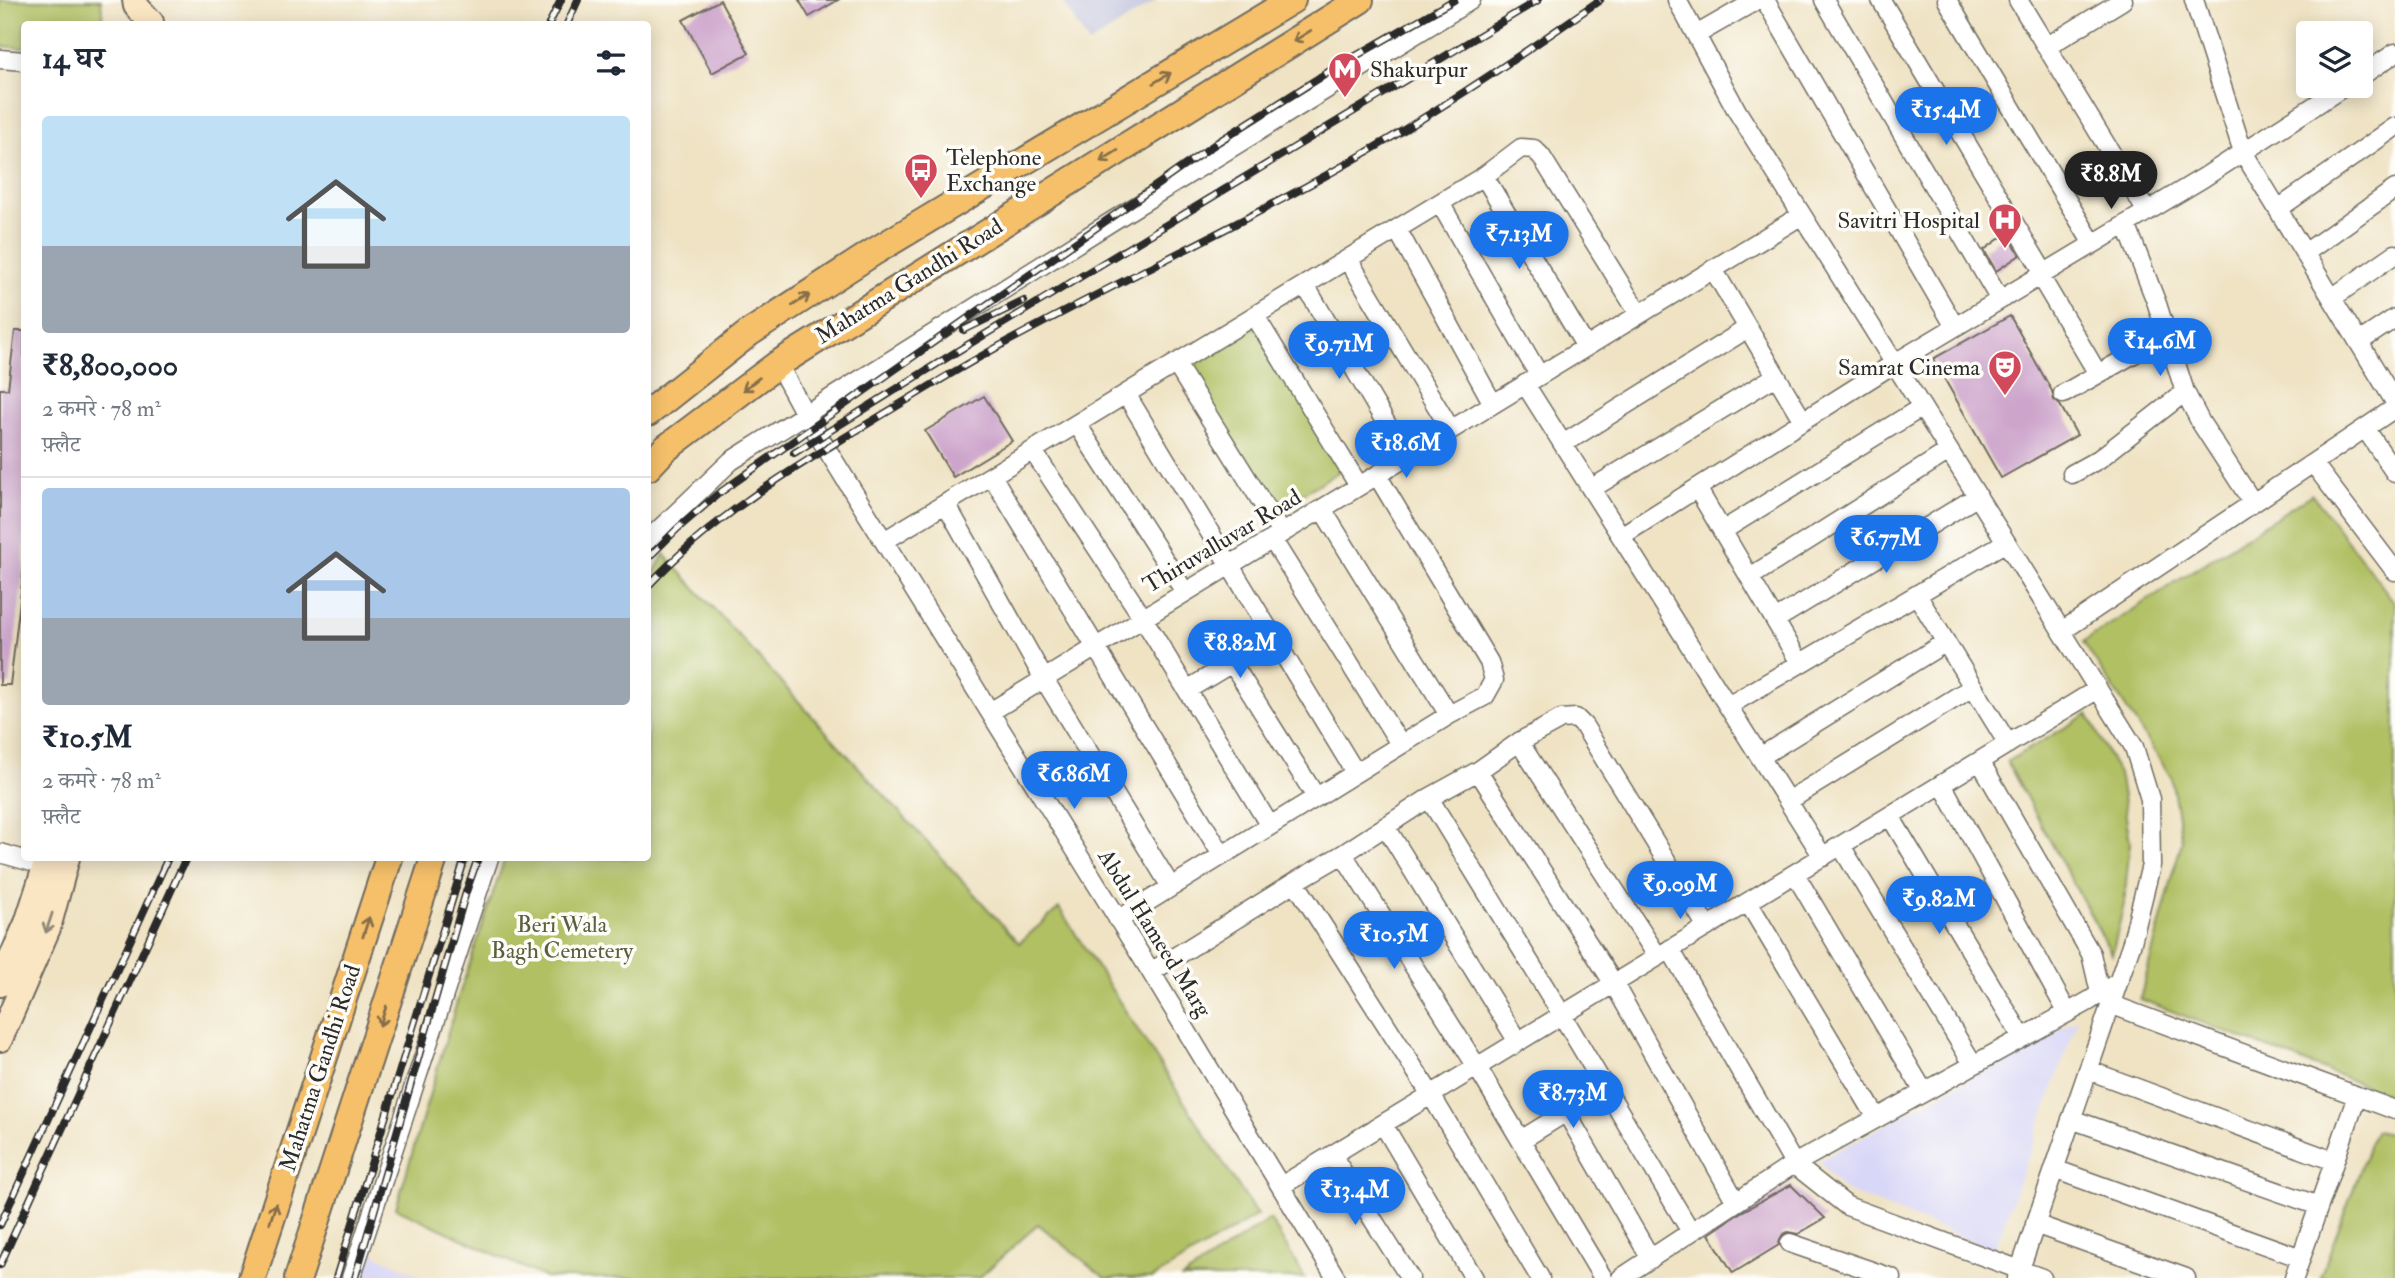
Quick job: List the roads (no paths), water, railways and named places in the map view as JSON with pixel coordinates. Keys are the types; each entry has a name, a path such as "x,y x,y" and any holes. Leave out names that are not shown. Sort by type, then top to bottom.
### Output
{"main road":[{"path":"135,0 135,6 153,15"},
{"name":"Mahatma Gandhi Road","path":"651,411 749,333 872,253 1292,0"},
{"name":"Mahatma Gandhi Road","path":"651,464 665,449 778,364 1360,0"},
{"name":"Mahatma Gandhi Road","path":"252,1278 388,861"},
{"name":"Mahatma Gandhi Road","path":"298,1278 433,861"},
{"path":"0,984 56,863"},
{"path":"0,1040 48,928 56,863"}],"street":[{"path":"651,537 731,460 1471,0"},
{"path":"1677,0 1737,111 2134,747 2150,799 2151,865 2132,942 2118,982 2105,999 2088,1070 2018,1274"},
{"path":"1696,35 1757,0"},
{"path":"1765,0 1955,327"},
{"path":"1824,0 2000,300"},
{"path":"1881,0 2098,374"},
{"path":"1947,0 2093,244"},
{"path":"2018,0 2147,212"},
{"path":"2046,47 2123,0"},
{"path":"2194,0 2243,152 2395,402"},
{"path":"2373,68 2395,53"},
{"path":"0,59 21,61"},
{"path":"1621,536 1895,363 2147,212 2326,98"},
{"path":"2278,209 2395,127"},
{"path":"884,541 1484,176 1521,148 1534,149 1541,156 1639,314"},
{"path":"1484,176 1586,347"},
{"path":"2305,253 2395,189"},
{"path":"1440,203 1563,444 1823,857"},
{"name":"Thiruvalluvar Road","path":"990,712 1802,215"},
{"path":"2126,224 2185,392 2201,423 2253,503"},
{"path":"1397,229 1493,404"},
{"path":"2332,298 2395,254"},
{"path":"1348,259 1451,429"},
{"path":"1713,269 1803,421"},
{"path":"1305,285 1406,457"},
{"path":"1255,316 1359,486"},
{"path":"2359,342 2395,318"},
{"path":"1563,444 1748,328"},
{"path":"2063,394 2166,334"},
{"name":"Abdul Hameed Marg","path":"778,364 806,414 1151,972 1336,1278"},
{"path":"1176,364 1400,744"},
{"path":"1591,489 1776,376"},
{"path":"2072,474 2099,459 2185,392"},
{"path":"1126,394 1356,772"},
{"path":"1722,531 1922,407"},
{"path":"2062,631 2395,408"},
{"path":"1077,424 1185,592"},
{"path":"2365,428 2395,473"},
{"path":"1033,451 1143,618 1270,826"},
{"path":"1750,578 1949,451"},
{"path":"2313,463 2395,571"},
{"path":"1118,920 1400,744 1485,696 1494,680 1489,662 1377,475"},
{"path":"992,476 1222,855"},
{"path":"1697,488 1800,663"},
{"path":"1775,620 1978,496"},
{"path":"946,504 1044,679 1171,887"},
{"path":"1322,509 1449,715"},
{"path":"1728,706 2006,542"},
{"path":"1917,595 2008,744"},
{"path":"1187,690 1273,638"},
{"path":"1760,757 1946,642"},
{"path":"1232,663 1315,797"},
{"path":"1788,801 1973,687"},
{"path":"1281,1186 2098,689"},
{"path":"1151,972 1343,855 1429,798 1478,771 1519,742 1561,719 1576,718 1584,726 1707,927"},
{"path":"1519,742 1664,953 1794,1164 1847,1206 2018,1274 2042,1278"},
{"path":"1980,761 2091,954 2105,999"},
{"path":"1478,771 1614,984 1736,1202"},
{"path":"1942,784 2067,1012"},
{"path":"1429,798 1691,1233"},
{"path":"1890,816 2022,1037"},
{"path":"1386,827 1518,1042"},
{"path":"1841,846 1973,1064"},
{"path":"0,853 21,857"},
{"path":"1343,855 1477,1067 1603,1278"},
{"path":"351,1278 488,861"},
{"path":"1795,874 1924,1092"},
{"path":"1295,882 1431,1095 1540,1278"},
{"path":"1748,902 1877,1118"},
{"path":"1622,1278 1794,1164 2067,1012 2105,999 2395,1110"},
{"path":"2088,1070 2334,1161"},
{"path":"1521,1140 1605,1087"},
{"path":"2294,1278 2357,1096"},
{"path":"1566,1112 1651,1259"},
{"path":"2071,1119 2319,1206"},
{"path":"1382,1124 1474,1278"},
{"path":"1332,1155 1410,1278"},
{"path":"2054,1169 2301,1258"},
{"path":"2035,1224 2186,1278"},
{"path":"1790,1243 1892,1278"}],"railway":[{"path":"550,21 561,0"},
{"path":"568,21 578,0"},
{"path":"651,555 718,494 1218,142 1333,69 1454,0"},
{"path":"794,453 1538,0"},
{"path":"651,583 726,516 814,456 1001,345 1256,213 1370,150 1486,77 1600,0"},
{"path":"964,330 1024,301"},
{"path":"0,1225 167,861"},
{"path":"0,1265 185,861"},
{"path":"336,1278 464,861"},
{"path":"355,1278 477,861"}],"place":[{"name":"Shakurpur","path":"1345,99"},
{"name":"Telephone Exchange","path":"921,200"},
{"name":"Savitri Hospital","path":"2005,250"},
{"name":"Samrat Cinema","path":"2005,397"}],"park label":[{"name":"Beri Wala Bagh Cemetery","path":"562,937"}]}
